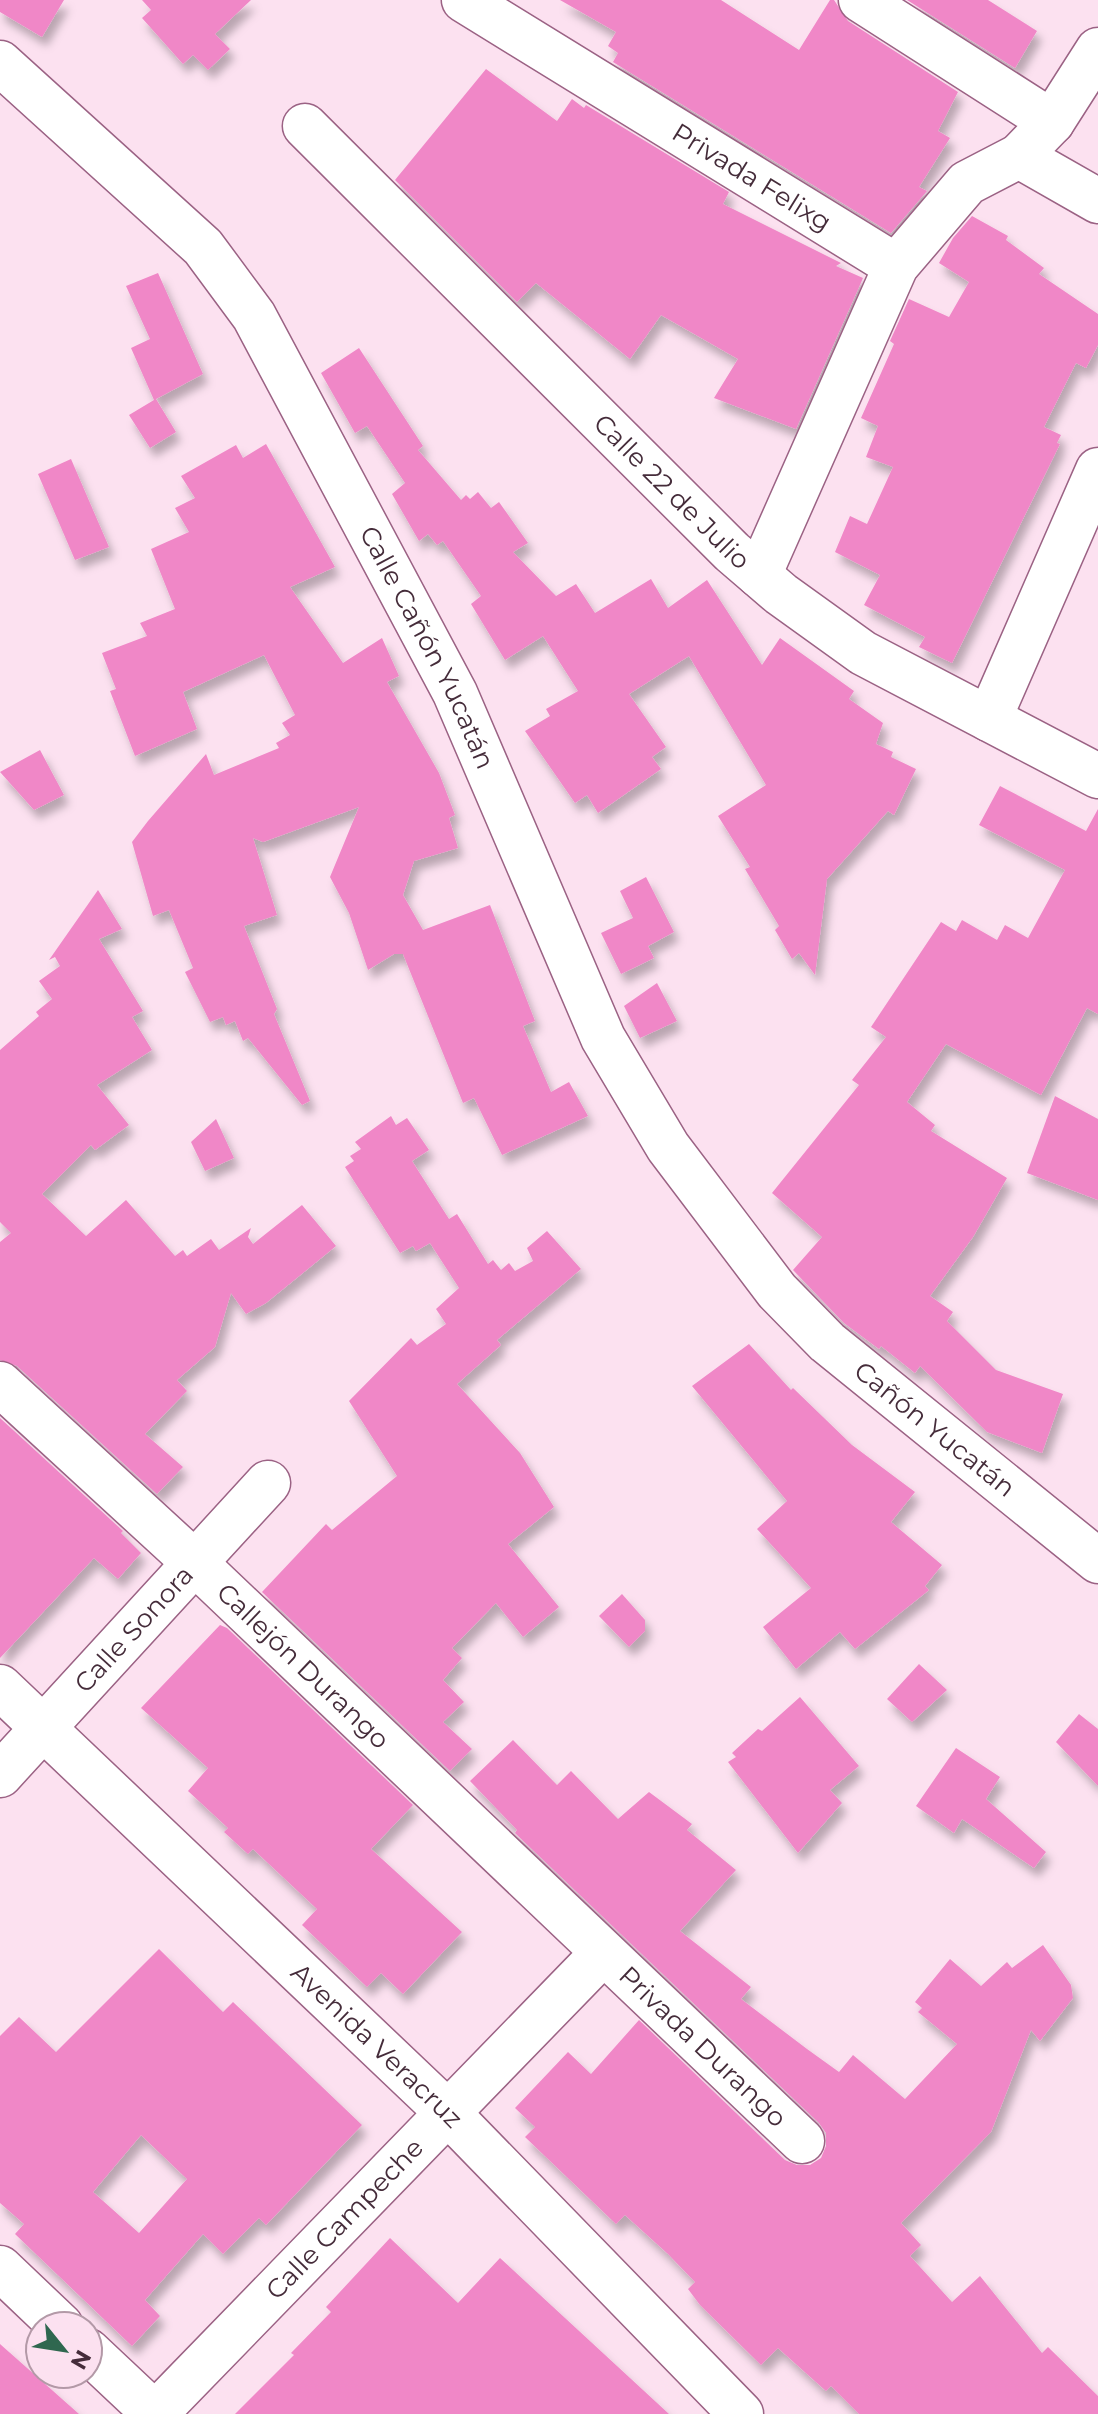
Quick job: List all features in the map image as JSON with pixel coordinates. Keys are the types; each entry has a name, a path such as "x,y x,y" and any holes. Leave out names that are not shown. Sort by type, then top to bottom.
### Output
{"street":[{"name":"Privada Felixg","path":"464,0 896,266"},
{"path":"861,0 1052,122"},
{"path":"759,575 896,266 967,183 1019,156 1052,122 1098,50"},
{"name":"Calle Cañón Yucatán","path":"0,63 203,247 254,316 455,693 603,1038 668,1147 777,1291"},
{"name":"Calle 22 de Julio","path":"305,126 732,552 759,575 863,653 1098,776"},
{"path":"1019,156 1098,201"},
{"path":"989,719 1098,470"},
{"name":"Cañón Yucatán","path":"777,1291 827,1342 873,1381 1098,1561"},
{"name":"Callejón Durango","path":"0,1384 196,1564 602,1954"},
{"name":"Calle Sonora","path":"0,1775 268,1483"},
{"name":"Avenida Veracruz","path":"0,1687 447,2112 741,2414"},
{"name":"Calle Campeche","path":"155,2414 602,1954"},
{"name":"Privada Durango","path":"602,1954 802,2141"},
{"path":"0,2268 44,2310"},
{"path":"104,2366 155,2414"}],"building":[{"path":"0,0 64,0 42,37 0,12"},
{"path":"142,0 251,0 215,34 230,49 208,70 193,55 183,64 142,18 151,10"},
{"path":"560,0 721,0 799,50 830,0 834,0 848,21 958,92 938,131 950,138 919,187 927,191 891,233 613,62 618,53 608,46 616,32"},
{"path":"907,0 988,0 1037,31 1015,68"},
{"path":"486,69 557,121 572,99 584,108 586,105 729,192 723,204 841,263 836,266 863,278 796,429 714,398 738,359 661,315 630,359 536,283 517,302 395,180"},
{"path":"972,216 1008,236 1006,240 1044,268 1039,274 1098,314 1098,345 1086,368 1076,363 1044,427 1061,435 1057,443 1060,444 952,663 919,647 925,637 864,605 880,575 835,552 850,516 867,524 893,467 866,457 878,426 861,418 894,344 890,341 909,299 949,317 969,282 939,263 953,238"},
{"path":"158,273 203,374 156,399 176,432 150,448 129,415 154,400 131,348 150,339 126,286"},
{"path":"359,348 423,446 418,450 461,500 466,495 470,499 478,492 491,508 499,502 528,543 513,552 556,596 576,584 595,613 651,579 668,608 707,580 762,665 780,638 854,691 849,699 883,723 876,744 893,752 891,757 916,769 894,815 888,811 827,879 815,975 799,953 792,959 775,930 779,926 745,869 750,867 718,816 766,785 689,656 629,694 666,747 652,757 661,769 598,813 587,795 575,803 525,731 550,716 546,709 578,691 543,636 505,660 471,604 481,596 443,541 437,545 428,534 419,541 392,494 405,483 367,426 355,433 321,373"},
{"path":"266,444 335,567 290,587 343,663 382,638 399,676 387,682 439,773 455,815 449,818 458,848 414,861 403,895 423,930 490,905 535,1021 523,1026 551,1092 569,1082 588,1116 502,1155 474,1098 463,1103 403,954 394,954 368,970 349,913 330,877 359,807 263,842 253,838 277,915 244,926 277,1009 274,1014 310,1101 302,1105 248,1038 243,1041 235,1021 226,1025 223,1017 210,1022 185,972 193,968 169,910 153,916 132,842 206,754 214,775 279,748 276,743 290,735 282,723 295,715 264,655 183,692 197,729 135,756 110,691 116,689 102,653 147,636 140,623 175,609 151,549 189,532 175,508 195,498 181,476 236,445 243,458"},
{"path":"71,459 109,547 75,560 38,474"},
{"path":"40,750 64,795 34,810 0,772"},
{"path":"1000,786 1086,831 1098,809 1098,1014 1087,1008 1041,1095 946,1044 907,1102 935,1125 931,1131 1007,1178 973,1237 930,1296 953,1312 947,1321 996,1370 1063,1394 1042,1453 987,1432 920,1366 915,1373 881,1346 879,1349 844,1323 793,1270 822,1237 772,1193 859,1085 852,1080 886,1037 871,1027 941,922 956,931 962,920 997,940 1005,925 1028,938 1065,870 979,825"},
{"path":"646,877 674,932 648,946 654,958 621,974 601,933 633,918 620,891"},
{"path":"98,890 122,929 99,939 143,1011 132,1017 152,1050 97,1085 129,1125 95,1150 91,1145 42,1194 86,1236 126,1200 175,1256 183,1250 187,1256 211,1239 219,1250 251,1228 248,1237 253,1244 302,1205 336,1246 266,1303 246,1314 231,1293 215,1347 177,1380 187,1391 145,1434 183,1467 157,1494 17,1366 0,1360 0,1242 11,1233 0,1222 0,1050 39,1016 36,1012 52,999 39,981 60,966 55,957 49,960"},
{"path":"657,983 677,1021 640,1038 624,1006"},
{"path":"1055,1096 1098,1119 1098,1200 1027,1173"},
{"path":"391,1116 396,1125 407,1118 429,1150 412,1161 449,1219 457,1214 488,1264 493,1260 501,1270 509,1263 515,1271 533,1261 527,1248 547,1231 581,1269 497,1340 501,1345 457,1384 520,1453 554,1507 508,1544 559,1607 523,1637 496,1603 452,1648 462,1658 443,1680 464,1702 443,1722 472,1749 450,1771 262,1592 326,1524 332,1530 397,1476 349,1401 411,1338 417,1345 446,1324 436,1309 459,1288 430,1243 416,1251 413,1246 400,1253 345,1167 354,1161 350,1156 361,1149 355,1142"},
{"path":"216,1119 234,1158 205,1171 191,1142"},
{"path":"749,1344 791,1390 793,1388 852,1445 915,1492 891,1522 942,1565 925,1586 929,1590 855,1649 840,1632 796,1669 763,1627 811,1588 757,1529 787,1501 692,1386"},
{"path":"0,1418 123,1531 121,1533 141,1553 118,1579 94,1558 0,1658"},
{"path":"622,1594 645,1620 645,1631 629,1647 599,1616"},
{"path":"220,1625 227,1628 413,1805 371,1849 462,1932 403,1994 381,1973 367,1987 302,1925 317,1909 253,1849 248,1854 224,1832 228,1828 188,1791 208,1768 141,1708"},
{"path":"919,1664 947,1690 912,1722 887,1699"},
{"path":"800,1697 859,1766 830,1790 842,1803 798,1853 728,1762 736,1757 732,1753 758,1729 762,1731"},
{"path":"1079,1714 1098,1729 1098,1786 1056,1742"},
{"path":"513,1740 557,1785 571,1771 618,1819 649,1792 692,1824 687,1830 736,1870 680,1931 751,1987 741,1999 807,2049 839,2072 853,2055 905,2099 957,2044 918,2012 922,2008 915,2002 950,1959 981,1986 1007,1962 1012,1968 1043,1945 1071,1985 1073,1998 1040,2041 1031,2030 991,2132 901,2223 921,2245 910,2256 952,2302 980,2276 1042,2353 1048,2347 1098,2396 1098,2414 859,2414 831,2386 826,2391 778,2348 761,2365 700,2305 688,2289 695,2282 668,2254 625,2215 616,2224 525,2137 535,2127 515,2108 568,2052 591,2074 639,2020 785,2160 797,2165 810,2165 821,2158 826,2146 826,2133 819,2123 515,1833 517,1830 470,1781"},
{"path":"956,1748 1000,1777 986,1799 1046,1852 1034,1868 962,1819 954,1833 916,1806"},
{"path":"159,1949 223,2012 233,2002 362,2125 266,2225 259,2218 223,2254 203,2234 145,2300 160,2316 132,2346 104,2319 104,2310 94,2310 15,2234 24,2224 0,2203 0,2036 19,2017 56,2052","holes":["141,2135 187,2179 139,2233 93,2192"]},
{"path":"390,2238 458,2303 500,2258 669,2414 235,2414 294,2355 291,2353 331,2312 326,2307"},
{"path":"0,2344 24,2365 24,2390 52,2390 79,2414 0,2414"}]}
